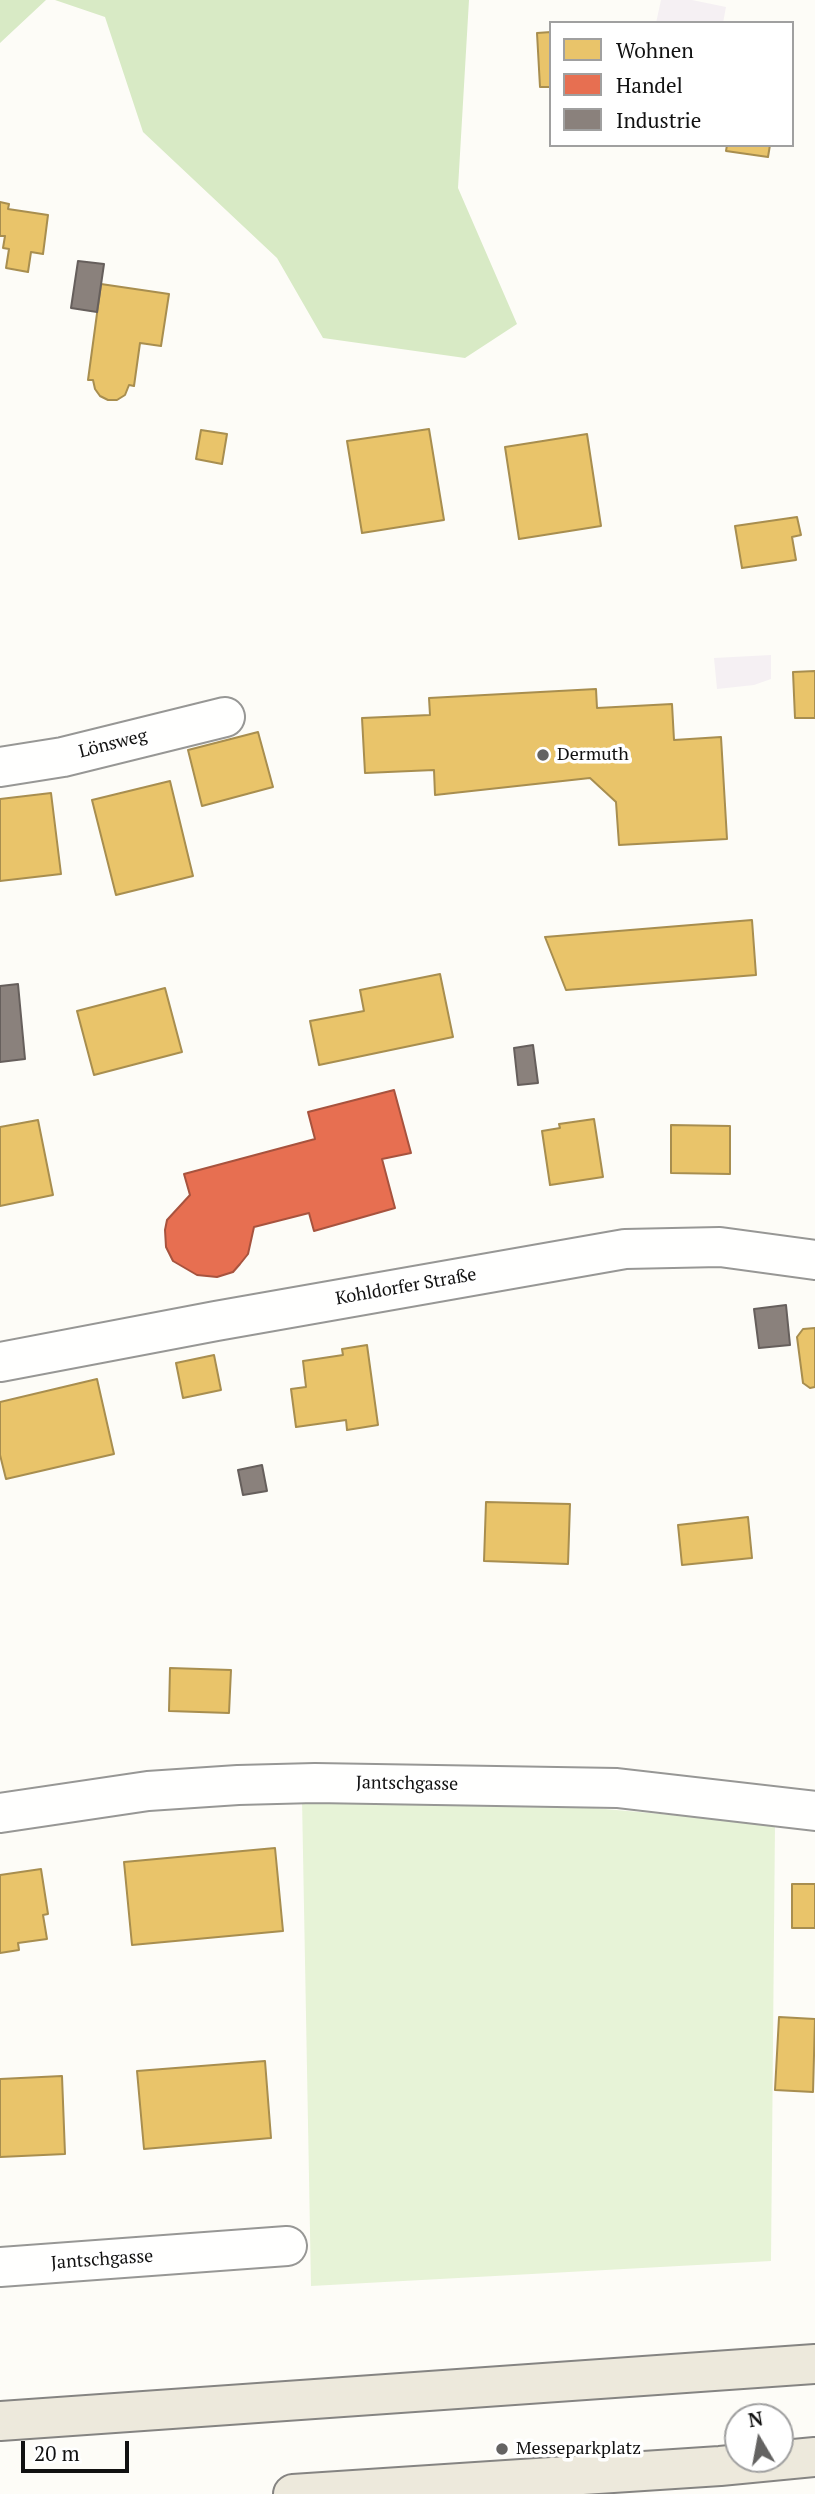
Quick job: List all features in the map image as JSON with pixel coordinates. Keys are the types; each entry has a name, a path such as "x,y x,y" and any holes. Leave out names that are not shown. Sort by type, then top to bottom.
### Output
{"main road":[{"path":"0,2421 815,2364"},
{"path":"293,2494 720,2466 815,2457"}],"street":[{"name":"Lönsweg","path":"0,767 63,757 225,717"},
{"name":"Kohldorfer Straße","path":"0,1362 203,1323 625,1249 720,1247 815,1260"},
{"name":"Jantschgasse","path":"0,1813 148,1791 315,1783 617,1788 815,1811"},
{"name":"Jantschgasse","path":"0,2267 287,2246"}],"shaded area":[{"path":"661,0 692,0 726,7 723,21 656,21"},
{"path":"771,655 771,679 754,685 717,689 714,658"}],"green space":[{"path":"0,0 46,0 0,43"},
{"path":"55,0 469,0 458,188 517,324 465,358 323,338 277,258 143,132 105,17"},
{"path":"302,1799 548,1804 775,1824 771,2261 311,2286"}],"building: Wohnen":[{"path":"549,32 549,87 540,87 537,33"},
{"path":"727,147 770,147 768,157 726,151"},
{"path":"0,202 9,204 8,209 48,215 43,254 31,252 28,272 6,268 9,249 3,248 5,236 0,236"},
{"path":"101,284 169,294 161,346 140,343 134,386 129,385 125,395 117,400 100,396 93,380 88,380"},
{"path":"429,429 444,520 362,533 347,441"},
{"path":"201,430 227,434 222,464 196,459"},
{"path":"587,434 601,526 519,539 505,447"},
{"path":"797,517 801,535 792,537 796,560 742,568 735,526"},
{"path":"815,671 815,718 795,718 793,672"},
{"name":"Dermuth","path":"596,689 597,708 672,704 674,740 721,737 727,839 619,845 616,802 590,778 435,795 434,770 365,773 362,718 430,715 429,698"},
{"path":"258,732 273,787 202,806 188,750"},
{"path":"170,781 193,876 116,895 92,800"},
{"path":"51,793 61,874 0,881 0,799"},
{"path":"752,920 756,975 566,990 545,937"},
{"path":"440,974 453,1037 319,1065 310,1021 364,1011 360,990"},
{"path":"165,988 182,1052 94,1075 77,1011"},
{"path":"594,1119 603,1177 550,1185 542,1131 560,1128 559,1124"},
{"path":"38,1120 53,1195 0,1206 0,1127"},
{"path":"671,1125 730,1126 730,1174 671,1173"},
{"path":"815,1328 815,1387 810,1388 803,1383 797,1337 803,1329"},
{"path":"367,1345 378,1425 347,1430 346,1420 296,1427 291,1389 306,1387 303,1361 343,1355 342,1349"},
{"path":"214,1355 221,1390 183,1398 176,1363"},
{"path":"97,1379 114,1454 6,1479 0,1455 0,1402"},
{"path":"486,1502 570,1504 568,1564 484,1561"},
{"path":"748,1517 752,1558 682,1565 678,1525"},
{"path":"170,1668 231,1670 229,1713 169,1711"},
{"path":"275,1848 283,1931 132,1945 124,1862"},
{"path":"41,1869 48,1914 43,1915 47,1939 18,1943 19,1950 0,1953 0,1875"},
{"path":"792,1884 815,1884 815,1928 792,1928"},
{"path":"779,2017 815,2019 813,2092 775,2090"},
{"path":"265,2061 271,2138 144,2149 137,2071"},
{"path":"62,2076 65,2154 0,2157 0,2079"}],"building: Handel":[{"path":"394,1090 411,1153 382,1159 395,1208 314,1231 309,1213 254,1227 248,1254 233,1272 217,1277 197,1275 173,1261 166,1247 165,1230 167,1220 190,1195 184,1174 315,1139 308,1112"}],"building: Industrie":[{"path":"78,261 104,264 97,312 71,308"},
{"path":"18,984 25,1059 0,1062 0,986"},
{"path":"533,1045 538,1083 518,1085 514,1048"},
{"path":"786,1305 790,1345 759,1348 754,1309"},
{"path":"262,1465 267,1491 243,1495 238,1470"}],"place":[{"name":"Dermuth","path":"543,755"},
{"name":"Messeparkplatz","path":"502,2449"}]}
